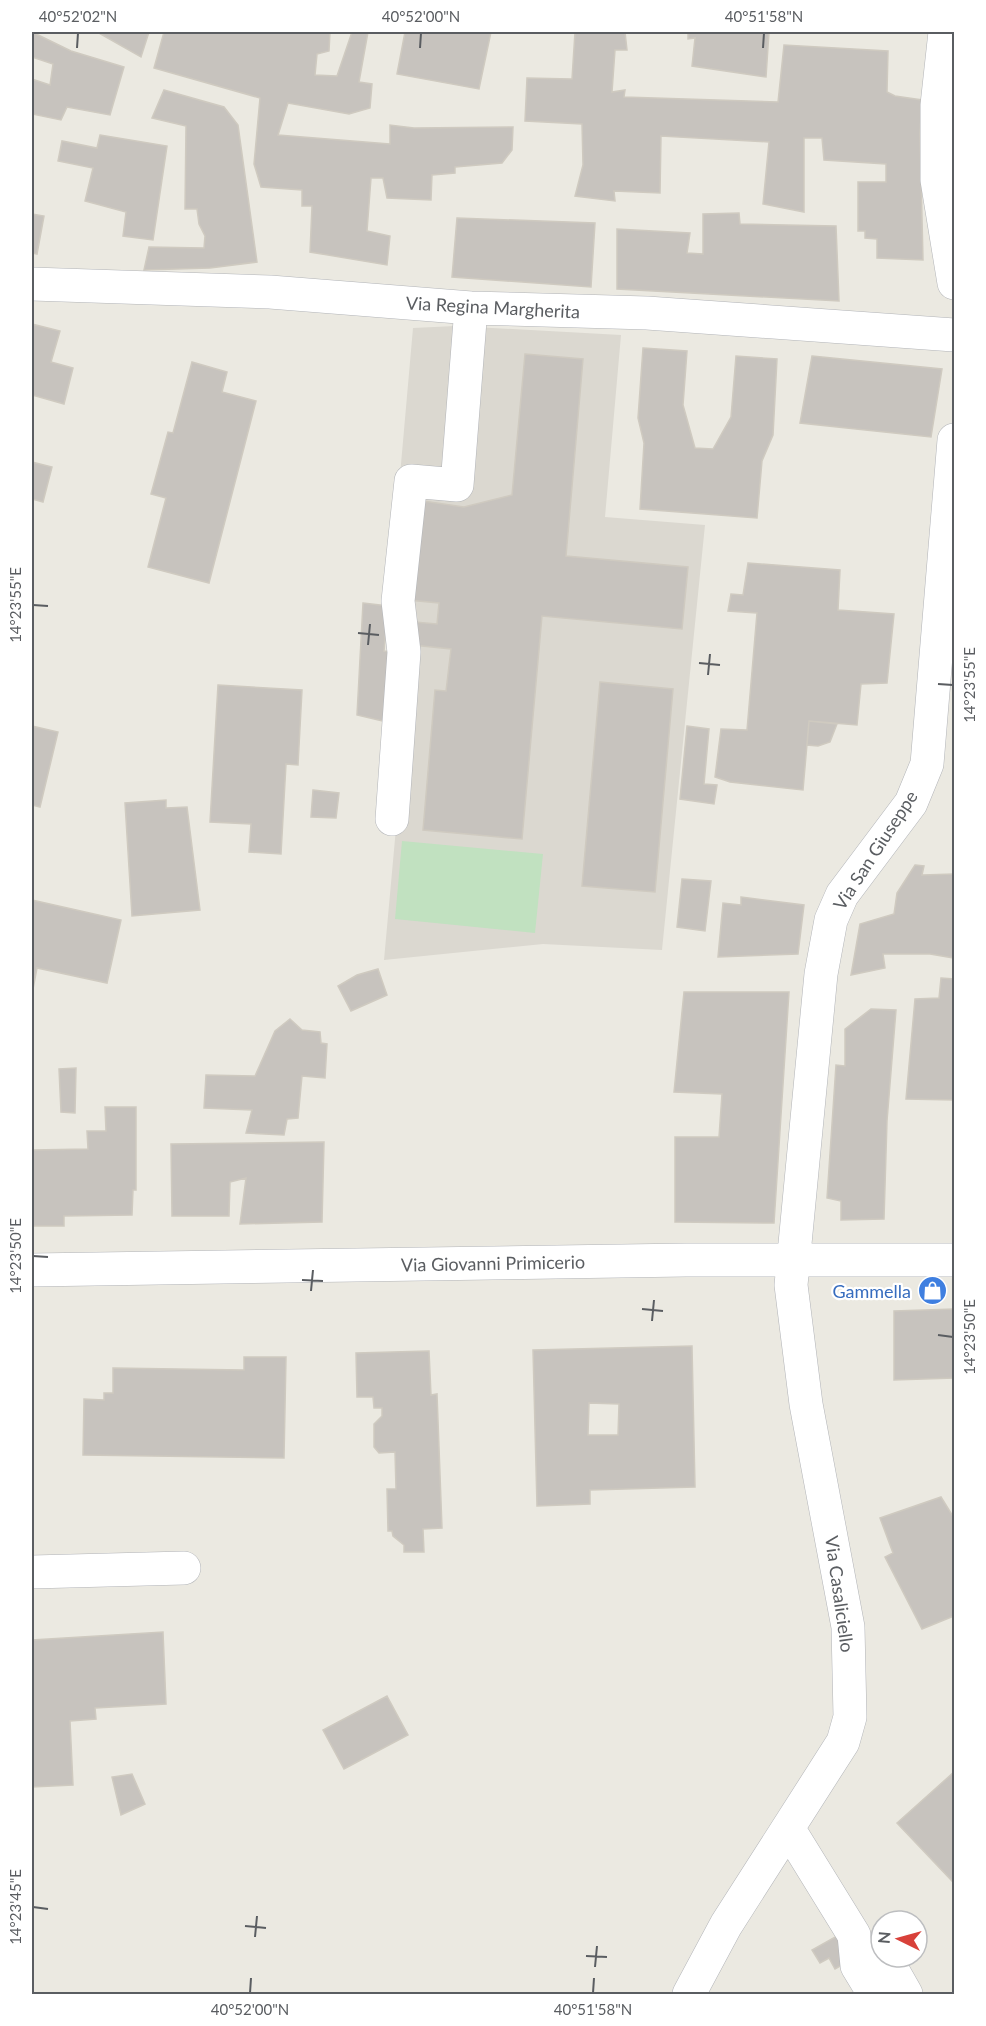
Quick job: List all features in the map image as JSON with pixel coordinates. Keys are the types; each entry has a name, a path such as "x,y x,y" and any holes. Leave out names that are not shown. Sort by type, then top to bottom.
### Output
{"street":[{"path":"945,32 937,105 937,180 954,283"},
{"name":"Via Regina Margherita","path":"32,284 270,292 471,308 647,313 954,335"},
{"path":"393,819 404,652 398,601 411,481 457,484 471,308"},
{"name":"Via San Giuseppe","path":"794,1261 821,974 831,920 842,895 911,803 927,764 954,440"},
{"name":"Via Giovanni Primicerio","path":"32,1270 954,1260"},
{"name":"Via Casaliciello","path":"689,1995 726,1925 843,1742 850,1717 848,1627 806,1404 791,1285 794,1261"},
{"path":"32,1572 184,1568"},
{"path":"788,1828 867,1942 857,1966 874,1995"},
{"path":"892,1969 906,1995"}],"shaded area":[{"path":"455,326 621,335 605,517 705,525 662,950 543,944 384,960 396,828 389,600 413,328"}],"green space":[{"path":"402,841 543,854 535,933 395,919"}],"building":[{"path":"32,32 71,51 124,67 110,115 67,107 61,120 32,114 32,79 50,85 53,64 32,57"},
{"path":"97,32 149,32 141,57"},
{"path":"164,32 330,32 329,51 317,54 315,75 337,76 352,32 368,32 359,82 372,84 370,108 349,114 288,103 278,135 390,144 390,125 414,128 513,127 512,150 502,163 455,167 455,173 432,175 431,200 387,198 383,178 371,178 367,231 390,236 387,265 310,252 312,206 302,206 302,190 261,187 254,164 260,98 154,68"},
{"path":"405,32 491,32 479,89 397,74"},
{"path":"575,32 625,32 627,50 615,50 612,92 625,90 624,97 778,102 784,45 888,51 887,92 895,96 922,100 920,133 923,260 877,258 877,239 865,238 865,231 858,231 858,182 886,182 886,164 824,160 822,138 804,138 804,212 763,204 769,142 661,136 660,193 614,191 615,201 575,196 583,165 582,124 525,121 527,78 572,79"},
{"path":"688,32 769,32 766,77 692,66 695,38 688,39"},
{"path":"164,90 224,107 238,125 257,262 210,268 144,270 149,247 204,248 205,236 199,224 197,209 185,209 186,126 152,118"},
{"path":"100,135 167,146 153,240 123,236 126,212 85,201 93,168 58,161 62,141 97,148"},
{"path":"739,213 740,224 836,226 839,301 617,289 617,229 690,233 687,253 703,254 703,214"},
{"path":"32,214 44,216 37,254 32,253"},
{"path":"457,218 595,223 591,287 452,277"},
{"path":"32,324 60,331 51,362 73,368 64,404 32,395"},
{"path":"643,348 687,351 683,405 695,448 713,449 731,417 736,356 777,359 773,435 762,461 757,518 640,509 644,443 638,418"},
{"path":"525,354 583,359 566,556 688,567 682,629 542,616 522,839 423,830 435,690 446,691 451,649 413,645 415,622 437,624 439,603 408,600 417,500 464,507 512,495"},
{"path":"812,356 942,369 931,437 800,423"},
{"path":"192,362 227,372 222,392 256,401 209,583 148,567 166,498 151,494 168,432 173,433"},
{"path":"32,462 52,467 43,502 32,499"},
{"path":"748,563 840,570 838,610 894,614 887,683 861,684 857,725 809,721 803,790 730,782 715,777 721,729 747,730 757,613 728,611 731,594 743,595"},
{"path":"363,603 388,606 384,651 391,652 387,722 357,715"},
{"path":"600,682 673,689 655,892 582,886"},
{"path":"218,685 302,690 298,765 286,764 281,854 249,852 251,824 210,822"},
{"path":"809,721 837,724 830,742 818,746 807,745"},
{"path":"32,726 58,732 40,807 32,805"},
{"path":"687,726 709,729 704,784 717,785 714,804 680,799"},
{"path":"313,790 339,793 336,818 311,817"},
{"path":"166,800 166,808 187,807 200,910 132,916 125,803"},
{"path":"915,865 924,866 922,875 954,874 954,958 930,954 883,954 885,968 851,975 860,924 894,914 897,893"},
{"path":"682,879 711,881 705,931 677,927"},
{"path":"741,897 804,905 798,954 718,957 723,903 741,905"},
{"path":"32,900 121,920 107,983 37,968 32,994"},
{"path":"378,969 387,995 351,1011 338,986 357,975"},
{"path":"941,978 954,979 954,1100 906,1099 915,999 939,998"},
{"path":"684,992 789,992 774,1223 675,1222 675,1137 719,1137 722,1094 674,1092"},
{"path":"871,1009 896,1010 887,1121 884,1219 841,1220 841,1201 827,1198 836,1065 845,1066 845,1029"},
{"path":"290,1019 302,1030 320,1032 321,1043 327,1044 325,1078 302,1076 298,1118 287,1119 284,1135 246,1133 252,1110 204,1108 206,1075 255,1076 275,1031"},
{"path":"76,1068 75,1113 61,1112 59,1069"},
{"path":"105,1107 136,1107 136,1190 133,1190 132,1215 64,1216 64,1226 32,1226 32,1150 88,1149 87,1131 106,1131"},
{"path":"324,1142 322,1222 240,1224 246,1178 230,1182 229,1216 172,1216 171,1144"},
{"path":"954,1309 954,1378 894,1380 894,1311"},
{"path":"692,1346 695,1487 590,1490 590,1504 537,1506 533,1350","holes":["589,1403 619,1404 618,1435 588,1435"]},
{"path":"429,1351 431,1395 437,1394 442,1528 423,1529 424,1552 404,1552 404,1545 393,1536 392,1531 388,1531 387,1489 396,1489 395,1452 379,1453 374,1447 374,1424 382,1416 382,1408 374,1408 373,1397 357,1397 356,1353"},
{"path":"244,1357 286,1357 284,1458 83,1455 84,1399 104,1400 104,1393 113,1393 113,1368 244,1370"},
{"path":"941,1497 954,1518 954,1616 922,1629 885,1557 893,1553 880,1518"},
{"path":"163,1632 166,1704 95,1708 96,1719 70,1721 73,1785 32,1787 32,1640"},
{"path":"387,1696 408,1735 344,1769 323,1730"},
{"path":"954,1772 954,1883 897,1823"},
{"path":"132,1774 145,1804 121,1815 112,1777"},
{"path":"837,1936 851,1960 835,1969 829,1958 820,1963 812,1950"}],"place":[{"name":"Gammella","path":"932,1291"}]}
